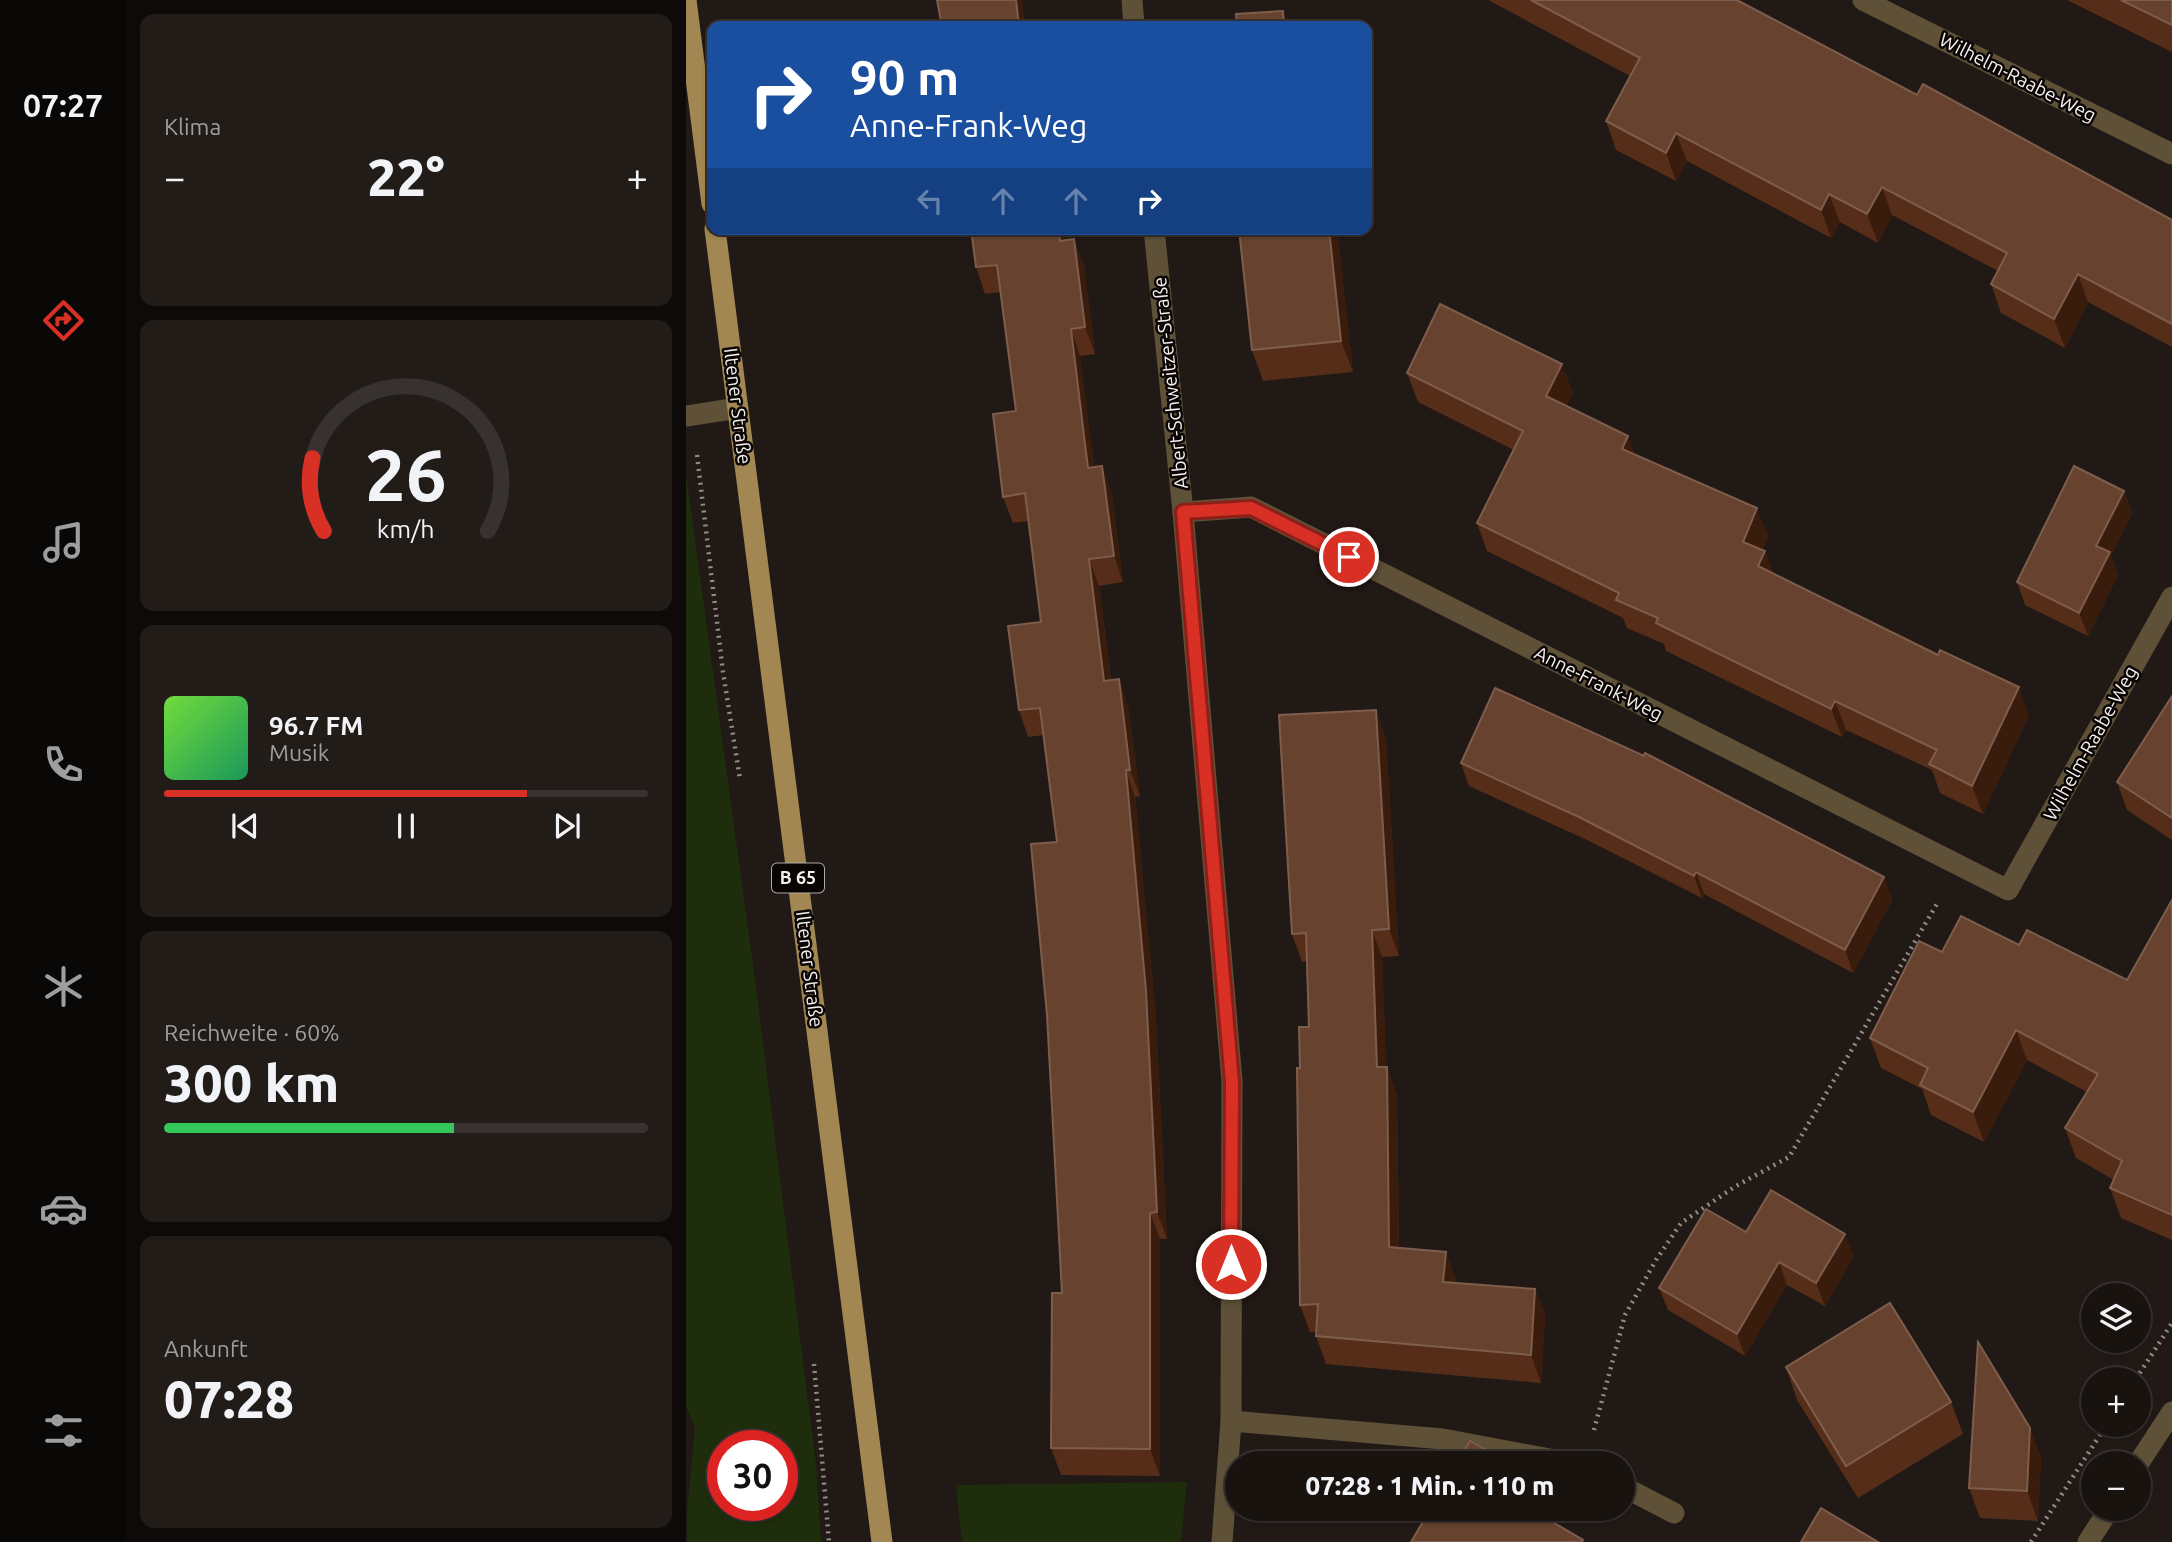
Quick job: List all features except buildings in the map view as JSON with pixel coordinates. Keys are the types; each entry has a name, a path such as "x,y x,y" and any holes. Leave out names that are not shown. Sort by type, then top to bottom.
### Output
{"main road":[{"path":"686,0 707,165"},
{"name":"Iltener Straße","path":"716,235 883,1542"}],"street":[{"path":"1132,0 1134,21"},
{"name":"Wilhelm-Raabe-Weg","path":"1863,0 2172,154"},
{"name":"Albert-Schweitzer-Straße","path":"1155,235 1183,512 1232,1082 1231,1421 1222,1542"},
{"path":"686,416 738,408"},
{"name":"Anne-Frank-Weg","path":"1183,512 1251,508 2008,890"},
{"name":"Wilhelm-Raabe-Weg","path":"2008,890 2172,597"},
{"path":"2146,1451 2172,1412"},
{"path":"1231,1421 1443,1439 1507,1451"},
{"path":"1635,1493 1674,1513"},
{"path":"2088,1542 2102,1521"}],"path":[{"path":"1591,1442 1625,1315 1656,1260 1681,1223 1736,1186 1789,1157 1960,865"},
{"path":"2144,1367 2172,1324"},
{"path":"2031,1542 2099,1437"}],"green space":[{"path":"686,474 756,987 816,1464 821,1542 687,1542 687,1512 695,1428 686,1406"},
{"path":"1187,1482 1181,1542 962,1542 956,1485"}],"route":[{"path":"1231,1264 1232,1082 1183,512 1251,508 1349,557"}]}
